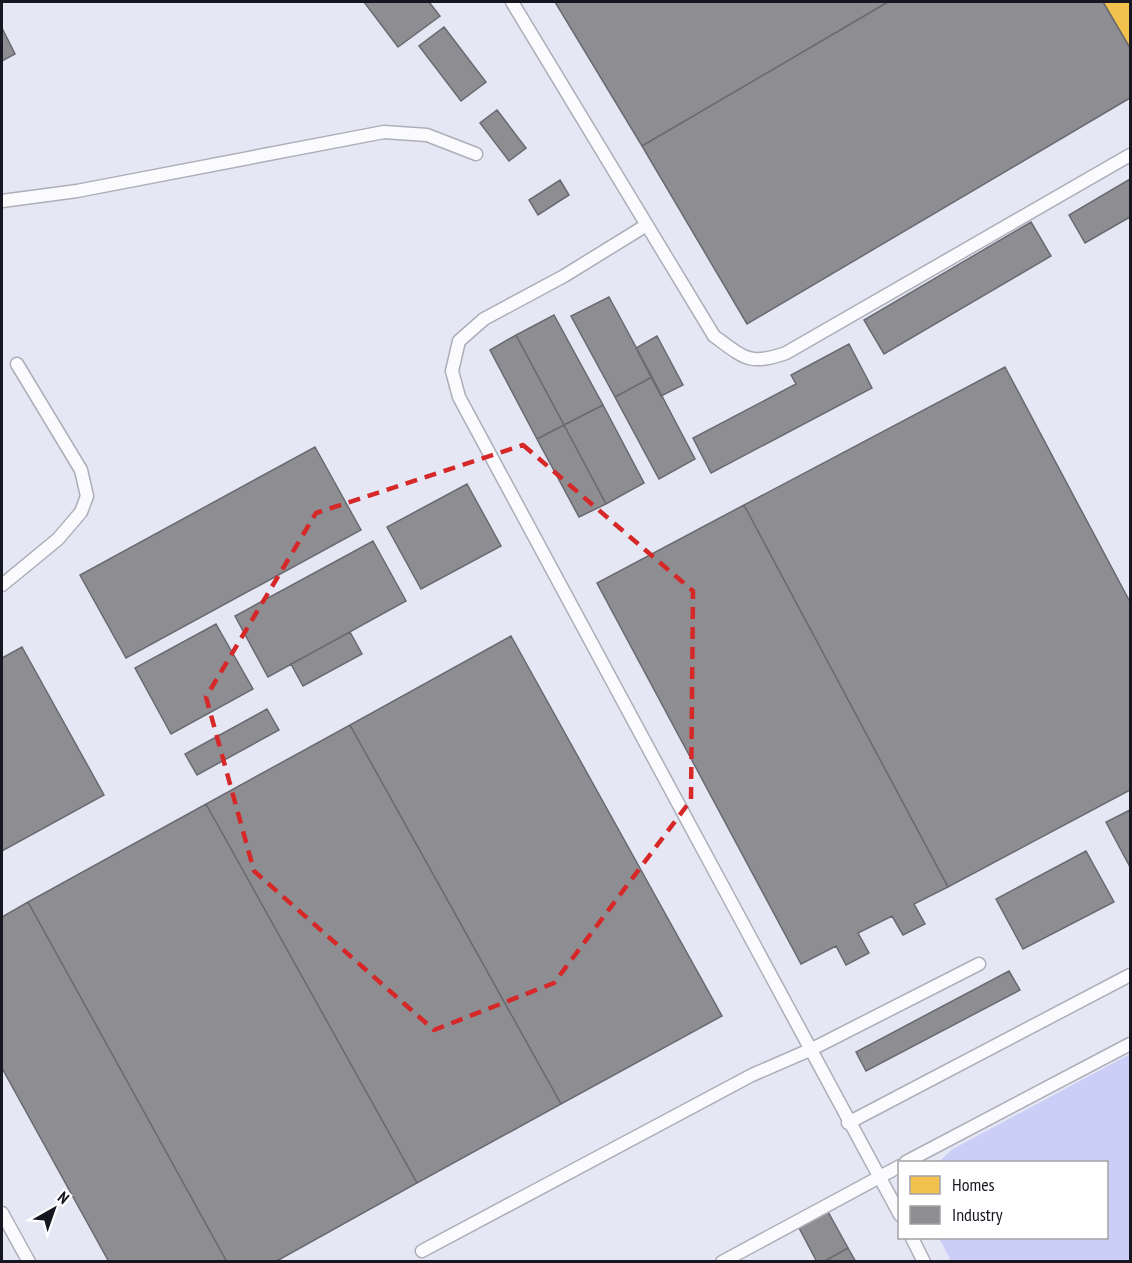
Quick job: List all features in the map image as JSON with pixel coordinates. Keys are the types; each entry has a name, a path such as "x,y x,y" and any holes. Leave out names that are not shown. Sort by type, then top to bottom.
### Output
{"lane":[{"path":"512,2 645,226 714,336 737,353 761,362 797,347 1131,155"},
{"path":"2,201 77,191 384,132 428,135 476,154"},
{"path":"645,226 564,276 484,319 459,341 452,371 459,397 812,1049 848,1123 898,1211"},
{"path":"2,585 58,538 81,512 87,496 81,470 17,364"},
{"path":"422,1251 752,1075 812,1049 979,964"},
{"path":"848,1123 1131,975"},
{"path":"908,1161 1131,1044"},
{"path":"722,1262 898,1167"},
{"path":"2,1213 29,1262"},
{"path":"912,1239 924,1262"}],"highlighted area":[{"path":"523,445 693,591 691,800 554,983 434,1030 254,871 206,697 316,513"}],"shaded area":[{"path":"1130,1054 1130,1261 951,1261 940,1239 1108,1239 1108,1161 940,1161 951,1150"}],"building: Homes":[{"path":"1103,2 1130,2 1130,48"}],"building: Industry":[{"path":"364,2 429,2 440,16 398,47"},
{"path":"555,2 888,2 642,146"},
{"path":"888,2 1103,2 1130,48 1130,98 747,324 642,146"},
{"path":"444,27 486,82 461,101 419,46"},
{"path":"2,28 15,54 2,61"},
{"path":"497,110 526,148 509,161 480,123"},
{"path":"1130,179 1130,217 1085,243 1069,215"},
{"path":"560,180 569,195 538,215 529,200"},
{"path":"1031,222 1051,256 884,354 864,320"},
{"path":"609,297 652,377 615,397 571,316"},
{"path":"554,315 603,405 564,425 516,335"},
{"path":"516,335 564,425 537,439 490,350"},
{"path":"657,336 683,385 661,396 636,348"},
{"path":"849,344 872,388 711,473 693,438 796,384 791,375"},
{"path":"1005,367 1130,602 1130,790 948,887 744,505"},
{"path":"652,377 695,459 659,479 615,397"},
{"path":"603,405 644,483 606,504 564,425"},
{"path":"564,425 606,504 579,517 537,439"},
{"path":"315,447 361,530 126,658 80,575"},
{"path":"467,484 501,546 421,589 387,527"},
{"path":"744,505 948,887 914,904 925,924 903,935 892,916 858,933 869,953 846,965 836,946 801,964 597,583"},
{"path":"373,541 406,601 268,677 235,616"},
{"path":"216,624 253,689 171,734 135,668"},
{"path":"350,632 362,654 303,686 291,664"},
{"path":"511,636 722,1016 561,1104 350,725"},
{"path":"22,647 104,795 2,851 2,658"},
{"path":"267,709 279,730 197,775 185,754"},
{"path":"350,725 561,1104 417,1183 206,804"},
{"path":"206,804 417,1183 275,1262 227,1262 28,902"},
{"path":"1130,810 1130,867 1106,822"},
{"path":"1086,851 1114,902 1023,949 996,899"},
{"path":"28,902 227,1262 109,1262 2,1068 2,917"},
{"path":"1009,971 1020,990 866,1071 856,1052"},
{"path":"826,1208 848,1248 823,1262 817,1262 797,1224"},
{"path":"848,1248 856,1262 823,1262"}]}
